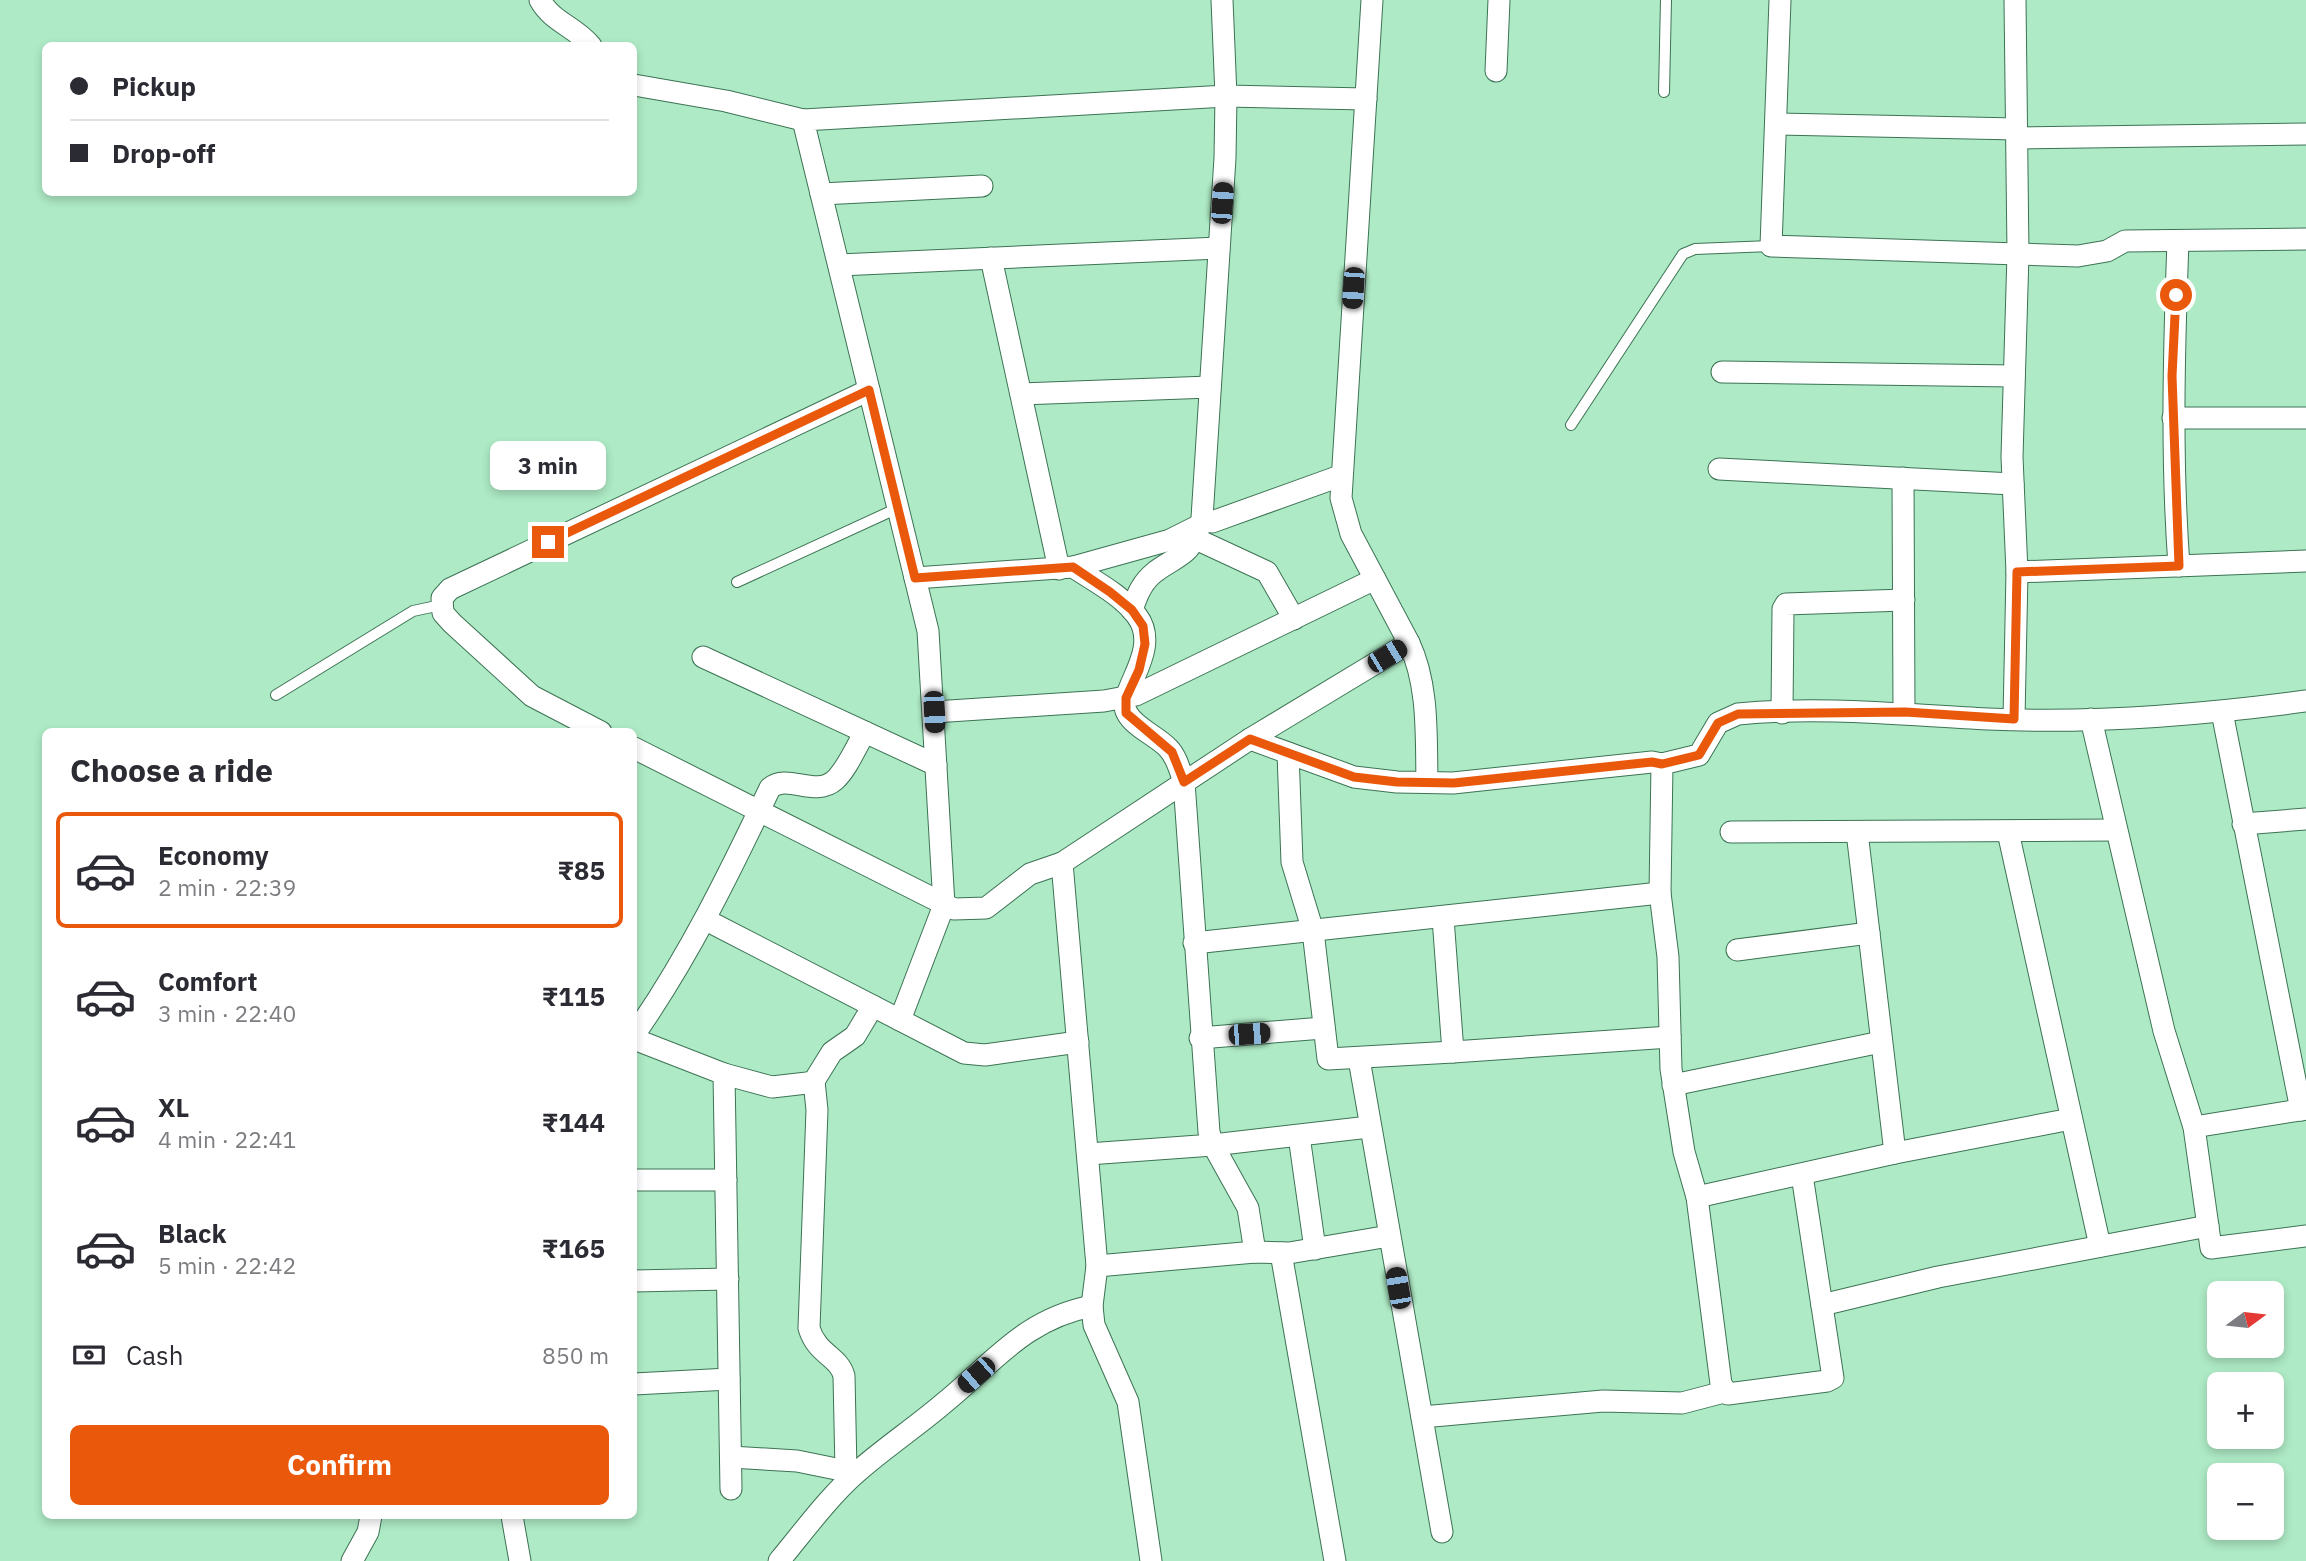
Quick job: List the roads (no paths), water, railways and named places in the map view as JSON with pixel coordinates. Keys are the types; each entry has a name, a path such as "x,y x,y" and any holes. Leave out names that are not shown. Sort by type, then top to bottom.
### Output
{"street":[{"path":"540,0 559,23 574,30 587,42"},
{"path":"1132,610 1146,581 1186,552 1199,530 1219,248 1226,96 1222,0"},
{"path":"1373,0 1340,476 1345,516 1416,657 1421,684 1427,782"},
{"path":"1496,71 1499,0"},
{"path":"1780,0 1771,247 2078,256 2107,251 2125,241 2306,239"},
{"path":"2014,719 2017,572 2013,484 2018,254 2015,0"},
{"path":"637,86 726,101 803,120 1226,96 1366,99"},
{"path":"803,120 928,631 944,905 900,1020"},
{"path":"1777,124 2017,134 2306,134"},
{"path":"821,194 982,186"},
{"path":"2178,241 2173,418 2179,566"},
{"path":"839,265 1219,248"},
{"path":"991,258 1021,394 1066,568 1132,610 1146,635 1139,670 1126,698 1126,713 1172,752 1184,782 1204,1100 1213,1145 1248,1209 1255,1252"},
{"path":"1722,372 2014,376"},
{"path":"1021,394 1210,387"},
{"path":"593,728 532,696 452,622 441,605 450,589 869,390"},
{"path":"2173,418 2306,418"},
{"path":"1719,468 2013,484"},
{"path":"915,578 1066,568 1170,540 1340,476"},
{"path":"1903,478 1905,712"},
{"path":"1199,530 1267,572 1294,618"},
{"path":"2017,572 2306,561"},
{"path":"934,712 1126,698 1153,688 1375,579"},
{"path":"1782,713 1783,609 1786,604 1903,600"},
{"path":"637,750 944,905 966,911 986,908 1030,874 1062,863 1250,739 1409,643"},
{"path":"703,657 936,765"},
{"path":"1250,739 1354,777 1454,783 1652,762 1662,764 1699,755 1718,723 1728,716 1905,712 2014,719 2091,719 2222,712 2306,701"},
{"path":"2194,1126 2304,1109 2222,712"},
{"path":"2091,719 2164,1031 2194,1126 2211,1248 2306,1236"},
{"path":"637,1033 663,995 706,919 774,785 783,783 818,787 834,781 865,732"},
{"path":"1288,753 1292,862 1312,931 1328,1059 1670,1037"},
{"path":"1662,764 1660,893 1668,957 1673,1086 1684,1152 1697,1197 1724,1392"},
{"path":"2243,824 2306,819"},
{"path":"1731,832 2116,830"},
{"path":"1857,832 1895,1153"},
{"path":"2008,832 2100,1246"},
{"path":"1062,863 1097,1266 1092,1306 1098,1339 1128,1402 1151,1561"},
{"path":"1194,943 1660,893"},
{"path":"1443,918 1453,1052"},
{"path":"706,919 900,1020 974,1055 1078,1042"},
{"path":"1737,950 1869,933"},
{"path":"851,1472 842,1369 818,1349 809,1328 817,1110 814,1080 832,1052 855,1036 873,1006"},
{"path":"1200,1038 1323,1028"},
{"path":"637,1038 724,1074 772,1087 814,1080"},
{"path":"1673,1086 1881,1042"},
{"path":"1359,1059 1442,1532"},
{"path":"724,1074 731,1489"},
{"path":"1697,1197 1895,1153 2071,1119"},
{"path":"1087,1154 1213,1145 1369,1127"},
{"path":"1299,1136 1315,1249"},
{"path":"1422,1417 1603,1401 1682,1403 1724,1392 1827,1381 1833,1378 1802,1175"},
{"path":"637,1180 726,1180"},
{"path":"1822,1305 1938,1277 2208,1226"},
{"path":"1097,1266 1255,1252 1281,1253 1389,1236"},
{"path":"1281,1253 1335,1561"},
{"path":"637,1281 728,1279"},
{"path":"779,1561 851,1472 1037,1324 1062,1311 1092,1306"},
{"path":"637,1384 729,1379"},
{"path":"731,1457 797,1461 851,1472"},
{"path":"352,1561 368,1532 370,1519"},
{"path":"513,1519 520,1561"}],"lane":[{"path":"1664,92 1666,0"},
{"path":"1571,425 1683,254 1695,249 1771,247"},
{"path":"737,582 898,508"},
{"path":"276,695 413,611 441,605"}]}
